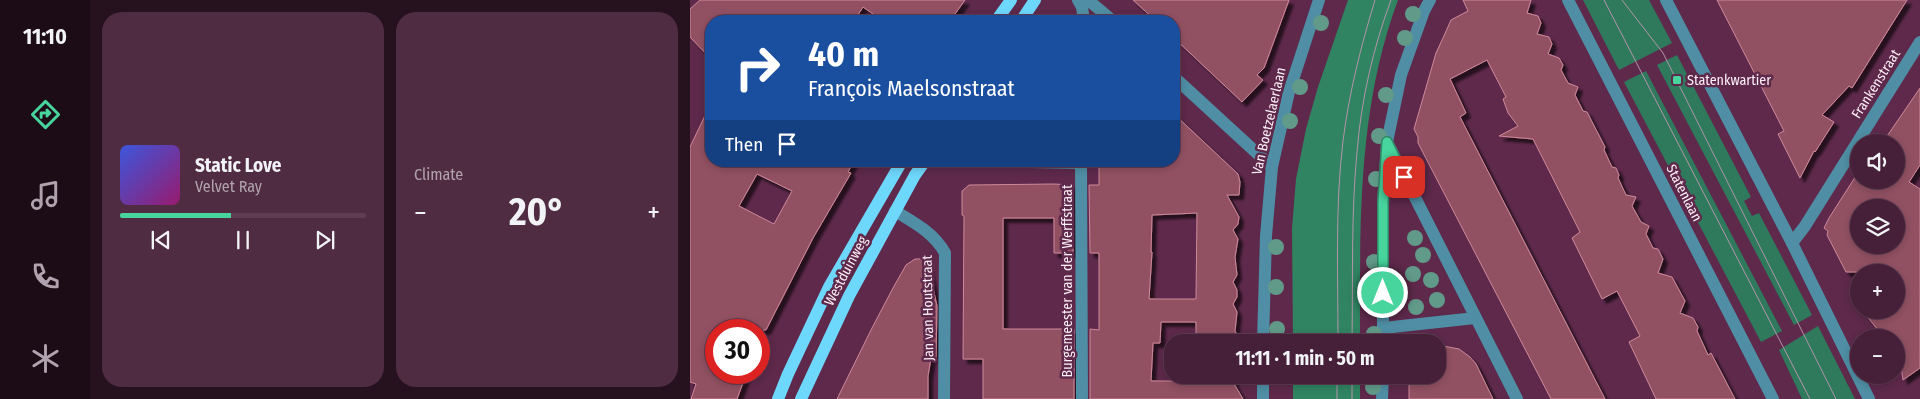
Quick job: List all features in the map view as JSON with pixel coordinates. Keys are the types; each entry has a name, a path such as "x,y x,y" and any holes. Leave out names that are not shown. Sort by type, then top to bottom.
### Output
{"main road":[{"path":"1000,15 1011,0"},
{"path":"1025,15 1035,0"},
{"name":"Westduinweg","path":"778,399 829,287 899,167"},
{"name":"Westduinweg","path":"801,399 849,296 921,167"}],"street":[{"path":"1078,0 1083,15"},
{"name":"Van Boetzelaerlaan","path":"1263,334 1266,236 1272,167 1289,92 1319,0"},
{"path":"1383,334 1383,203 1387,142 1401,75 1424,10 1430,0"},
{"name":"Statenlaan","path":"1568,0 1774,399"},
{"path":"1666,0 1792,243 1869,399"},
{"path":"1093,4 1106,15"},
{"name":"Frankenstraat","path":"1792,243 1805,226 1920,42"},
{"path":"1180,83 1272,167"},
{"path":"1387,142 1517,399"},
{"name":"Burgemeester van der Werffstraat","path":"1081,167 1082,399"},
{"name":"Jan van Houtstraat","path":"895,211 928,232 939,242 945,253 944,399"},
{"path":"1383,328 1475,318"},
{"path":"1263,384 1263,399"},
{"path":"1382,399 1383,384"}],"green space":[{"path":"1348,0 1398,0 1375,84 1368,126 1361,212 1360,334 1293,334 1292,228 1296,179 1306,129 1318,87"},
{"path":"1583,0 1649,0 1672,43 1619,70"},
{"path":"1677,55 1751,197 1744,201 1752,216 1759,213 1812,315 1794,325 1657,65"},
{"path":"1646,71 1782,331 1761,342 1624,82"},
{"path":"1818,326 1855,399 1802,399 1779,350"},
{"path":"1293,384 1360,384 1360,399 1293,399"}],"building":[{"path":"700,0 965,0 954,15 874,15 863,7 858,15 705,15 705,53 690,37 690,9"},
{"path":"1133,0 1289,0 1264,68 1257,75 1263,80 1242,102 1180,44 1180,15 1149,15"},
{"path":"1463,0 1531,0 1527,13 1538,16 1541,23 1537,34 1549,37 1552,44 1548,54 1559,58 1563,65 1561,70 1568,83 1578,87 1575,95 1583,111 1587,112 1605,147 1604,150 1612,167 1616,168 1619,175 1618,178 1626,195 1636,197 1632,206 1641,222 1649,226 1646,234 1653,248 1658,249 1663,259 1658,273 1672,277 1685,301 1680,313 1693,318 1708,355 1711,353 1735,399 1656,399 1629,342 1640,336 1617,291 1602,299 1572,238 1580,232 1533,139 1499,136 1518,126 1508,113 1503,99 1506,97 1487,60 1450,79 1466,113 1460,117 1605,399 1551,399 1418,143 1418,137 1414,129 1436,53 1451,20 1468,11"},
{"path":"1717,0 1907,0 1852,88 1849,86 1822,115 1834,122 1814,151 1800,178 1778,134 1784,131"},
{"path":"1920,88 1920,165 1909,182 1920,189 1920,368 1905,379 1905,329 1877,329 1869,319 1905,319 1905,264 1850,264 1850,272 1846,272 1827,235 1828,231 1824,228 1850,185 1850,189 1905,189 1905,134 1888,134"},
{"path":"705,116 705,167 851,167 848,172 851,173 813,238 770,322 770,319 705,319 705,384 743,384 737,399 691,399 696,384 690,382 690,147","holes":["757,174 792,191 774,224 739,206"]},
{"path":"1180,120 1238,174 1240,182 1239,195 1227,195 1239,217 1238,224 1233,230 1238,239 1235,257 1237,275 1233,282 1237,290 1237,297 1233,304 1237,312 1235,331 1237,334 1196,334 1196,322 1161,322 1160,343 1153,343 1151,381 1164,381 1164,384 1234,384 1243,399 1090,399 1090,329 1099,330 1099,253 1090,253 1089,185 1099,185 1099,167 1180,167","holes":["1197,213 1196,299 1149,299 1152,215"]},
{"path":"969,185 1073,185 1073,253 1054,253 1054,218 1003,218 1003,329 1074,329 1074,399 983,399 983,359 963,359 964,216 962,215 962,191"},
{"path":"915,259 920,259 928,266 937,306 936,358 931,358 928,376 928,399 837,399 893,288 906,265"},
{"path":"1446,347 1459,349 1470,357 1476,364 1493,399 1409,399 1409,384 1446,384"}],"tram line":[{"path":"1338,334 1337,267 1340,166 1356,70 1375,0"},
{"path":"1352,334 1353,223 1361,113 1379,37 1391,0"},
{"path":"1604,0 1810,399"},
{"path":"1622,0 1663,53 1836,399"},
{"path":"1337,384 1337,399"},
{"path":"1352,384 1352,399"}],"place":[{"name":"Statenkwartier","path":"1677,80"}],"route":[{"path":"1383,293 1383,203 1387,142 1404,177"}]}
